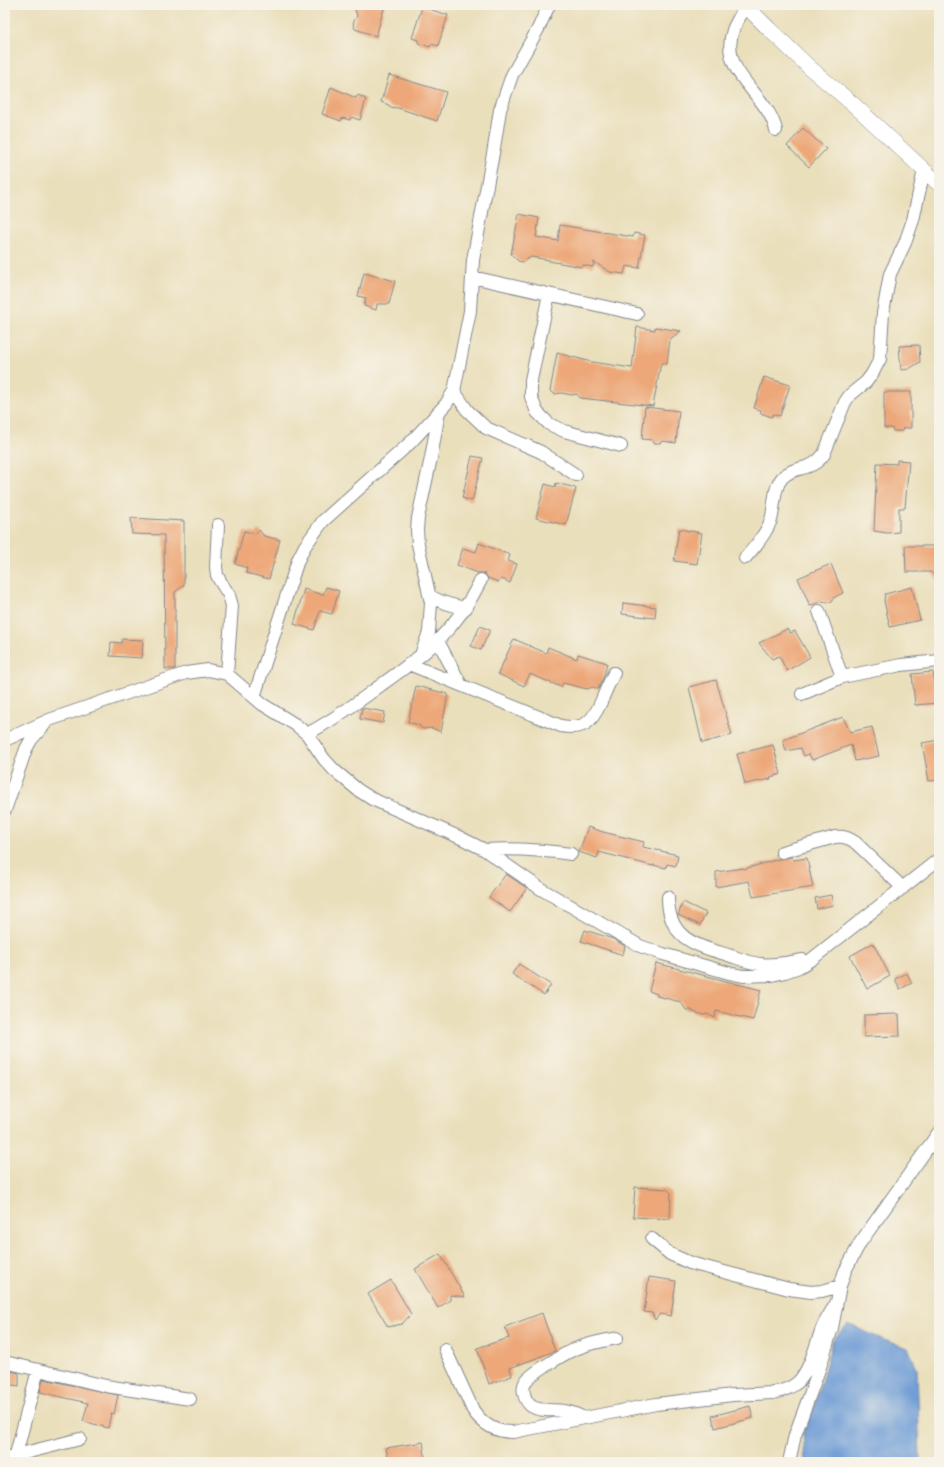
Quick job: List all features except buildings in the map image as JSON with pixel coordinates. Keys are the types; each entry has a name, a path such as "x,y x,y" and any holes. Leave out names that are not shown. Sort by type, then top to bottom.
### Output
{"street":[{"path":"254,697 298,560 305,546 323,521 400,453 451,398 454,391 470,310 473,260 500,110 512,75 549,5"},
{"path":"776,130 770,112 742,78 735,67 731,55 731,42 734,30 746,5 768,29 810,68 854,105 939,184"},
{"path":"745,558 760,540 771,520 777,487 780,482 792,471 812,466 821,459 845,402 850,395 866,382 877,367 880,359 884,312 890,274 905,243 910,228 924,170"},
{"path":"472,277 638,314"},
{"path":"549,294 531,380 531,397 537,412 549,424 564,431 621,446"},
{"path":"454,391 467,410 486,428 541,452 576,475"},
{"path":"421,655 431,618 430,596 418,544 417,530 439,411"},
{"path":"218,526 216,567 220,581 229,594 232,606 227,674"},
{"path":"306,734 342,714 410,664 438,641 466,608 481,580"},
{"path":"430,596 441,603 466,608"},
{"path":"819,611 842,676"},
{"path":"438,641 461,685"},
{"path":"802,694 842,676 901,665 939,661"},
{"path":"410,664 561,726 570,728 588,723 594,716 614,673"},
{"path":"5,740 49,720 186,673 208,670 227,674 254,697 296,725 306,734 334,770 358,790 372,799 485,850 547,893 640,946 729,974 743,976 778,974 799,967 812,959 939,859"},
{"path":"5,810 26,749 35,735 49,720"},
{"path":"782,852 835,837 843,836 850,838 903,888"},
{"path":"485,850 508,848 531,849 571,854"},
{"path":"668,898 668,906 673,923 683,937 695,945 761,964 812,959"},
{"path":"789,1462 795,1434 828,1341 835,1315 840,1286 845,1271 860,1243 939,1132"},
{"path":"652,1239 670,1254 690,1264 788,1289 811,1292 822,1291 840,1286"},
{"path":"445,1349 473,1410 486,1425 503,1432 513,1432 656,1404 692,1399 783,1391 791,1387 804,1374 823,1326 837,1302"},
{"path":"586,1418 564,1411 540,1409 531,1406 525,1398 524,1390 526,1381 569,1351 584,1345 617,1338"},
{"path":"5,1362 106,1386 190,1399"},
{"path":"11,1458 38,1370"},
{"path":"11,1458 80,1439"}],"water":[{"path":"848,1324 884,1340 908,1348 917,1368 920,1462 805,1462 803,1432 814,1408 833,1339"}]}
